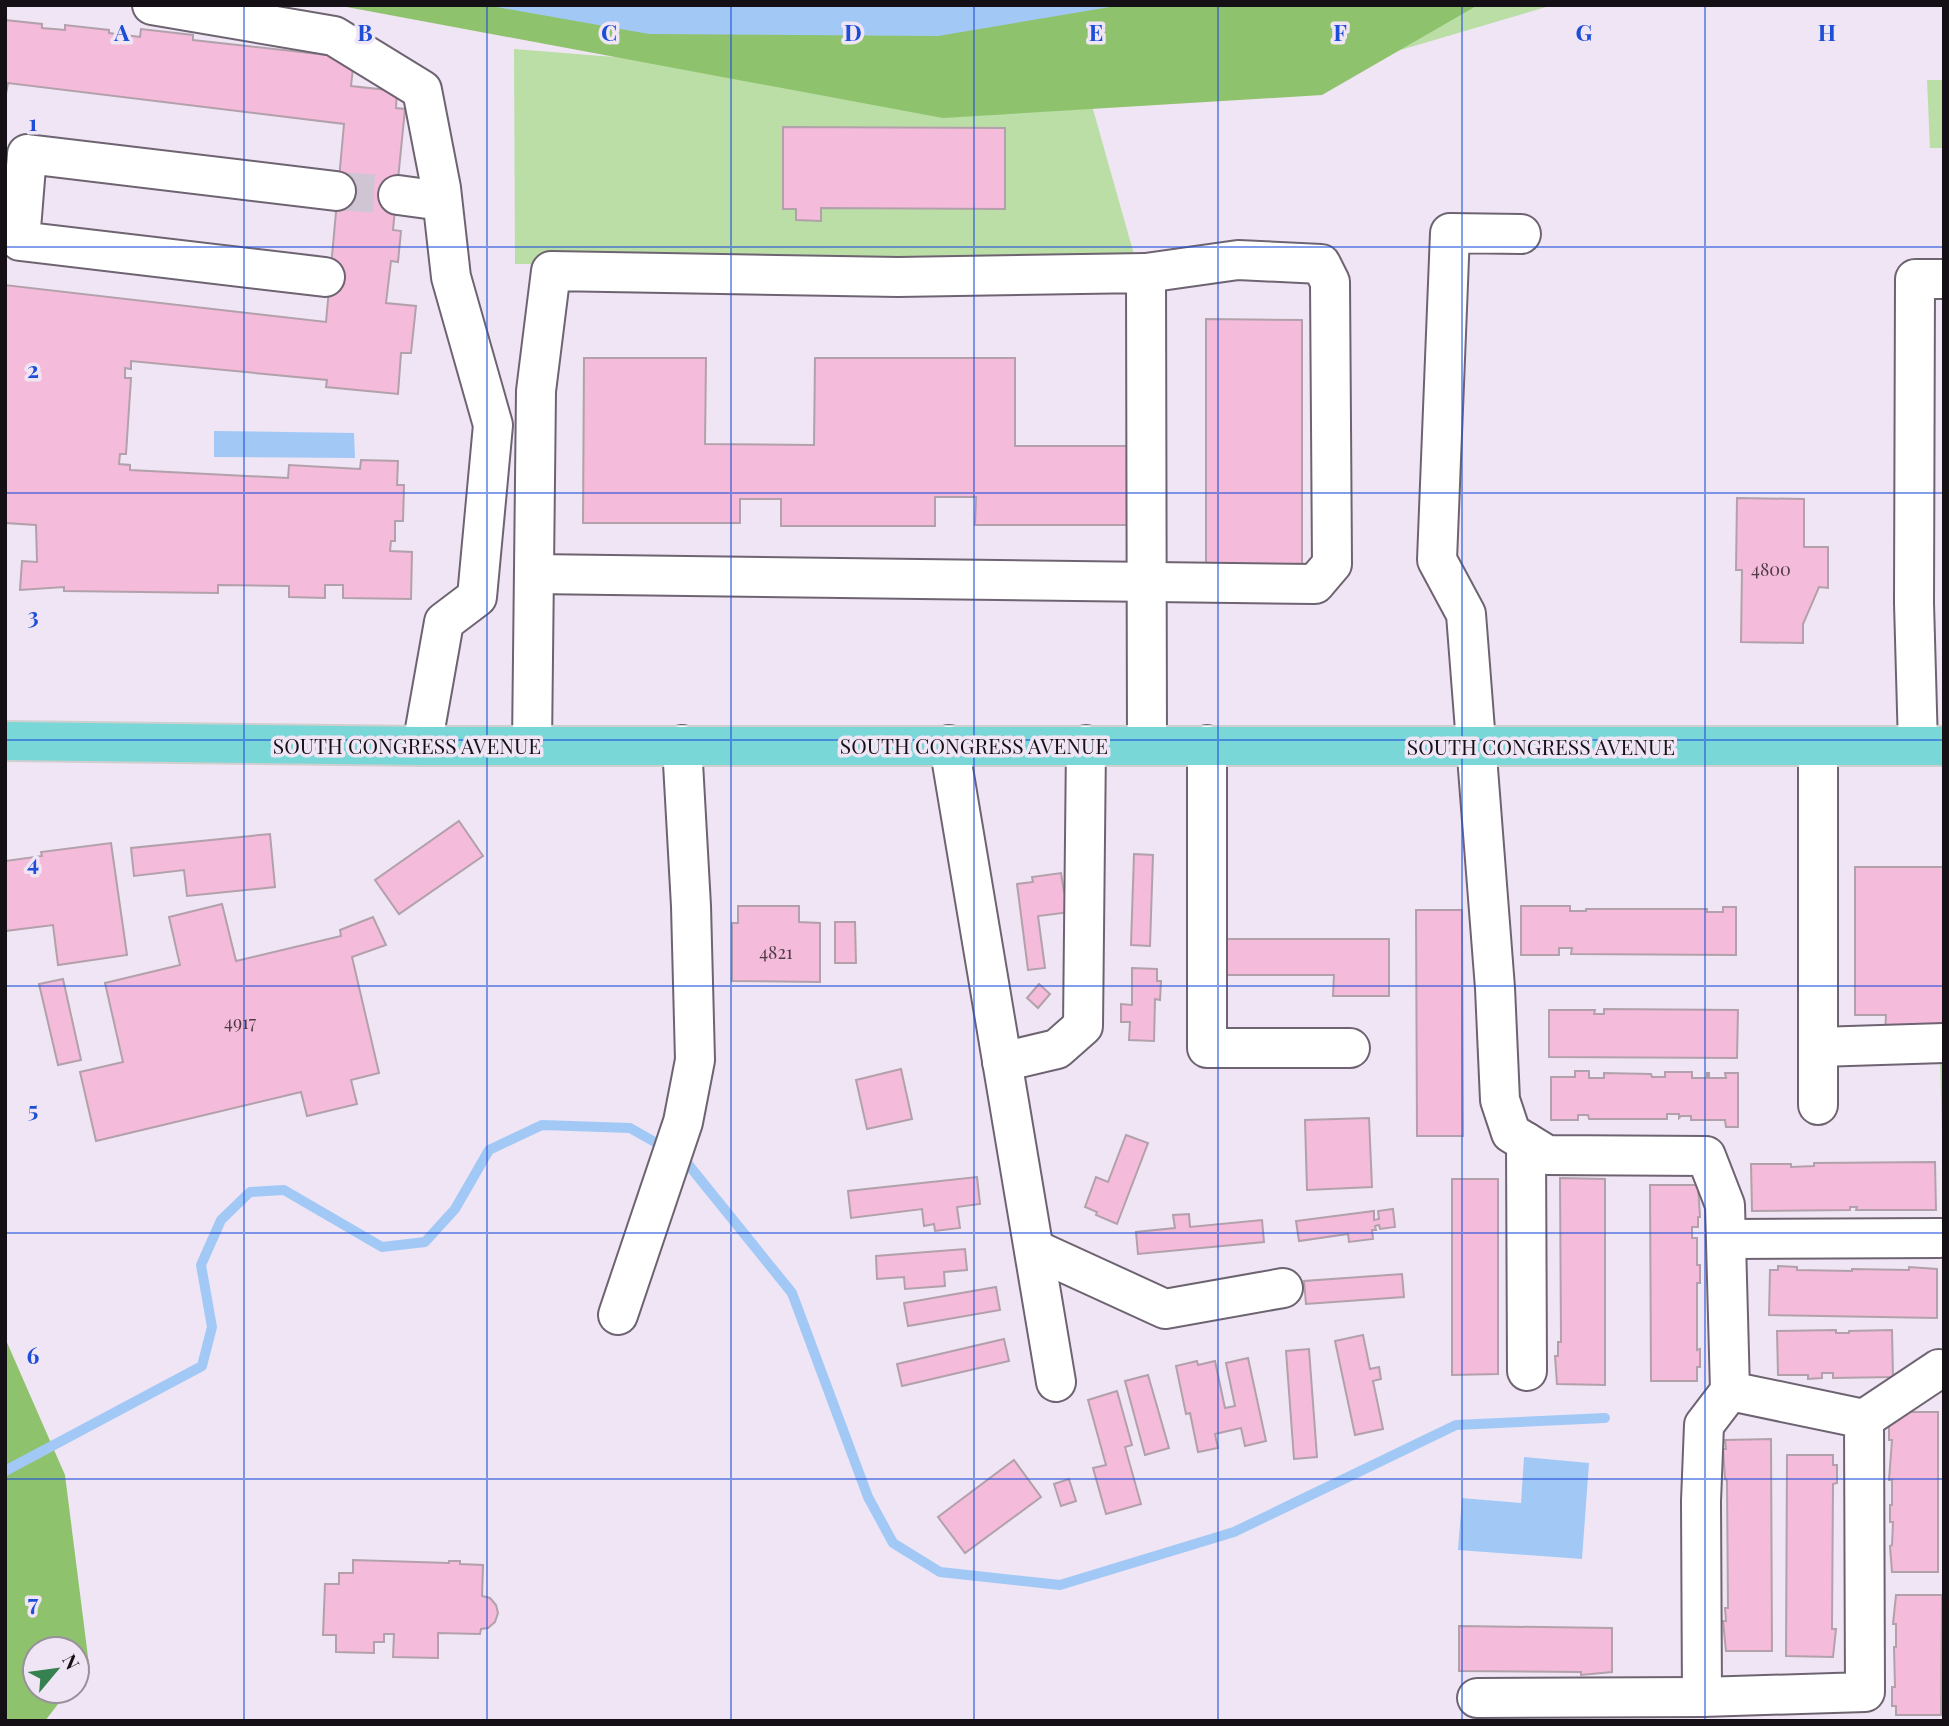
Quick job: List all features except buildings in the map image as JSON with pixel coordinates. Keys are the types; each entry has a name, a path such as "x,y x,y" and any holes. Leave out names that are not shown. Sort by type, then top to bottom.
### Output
{"main road":[{"name":"SOUTH CONGRESS AVENUE","path":"8,748 682,745 1931,746"}],"street":[{"path":"152,5 334,36 422,90 442,201 451,278 493,425 477,597 444,622 422,746"},
{"path":"325,277 20,241 27,154 336,191"},
{"path":"398,195 442,201"},
{"path":"1521,234 1450,233 1437,560 1466,614 1495,988 1500,1100 1511,1133 1546,1155 1706,1156 1725,1205 1730,1391 1704,1424 1702,1697"},
{"path":"532,746 536,391 551,271 898,277 1146,273 1238,260 1321,264 1330,282 1332,564 1315,584 534,574"},
{"path":"1146,273 1147,745"},
{"path":"1931,746 1929,361 1915,279 1944,279"},
{"path":"618,1315 683,1122 695,1060 691,906 682,745"},
{"path":"1002,1062 1057,1049 1083,1026 1086,745"},
{"path":"1206,745 1207,1048 1350,1048"},
{"path":"949,746 1056,1382"},
{"path":"1818,746 1818,1105"},
{"path":"1818,1047 1944,1043"},
{"path":"1526,1142 1527,1371"},
{"path":"1727,1239 1940,1238"},
{"path":"1034,1249 1165,1309 1283,1288"},
{"path":"1730,1391 1864,1419 1939,1368"},
{"path":"1477,1698 1702,1697 1865,1692 1864,1419"}],"green space":[{"path":"336,5 1478,5 1322,95 943,118"},
{"path":"1395,5 1553,5 1397,51"},
{"path":"514,49 1089,95 1137,265 515,264"},
{"path":"1927,80 1944,80 1944,148 1930,148"},
{"path":"1940,1061 1944,1061 1944,1212"},
{"path":"5,1338 65,1475 85,1635 21,1635 21,1705 57,1705 45,1721 5,1721"}],"water":[{"path":"485,5 1122,5 938,36 649,34"},
{"path":"214,431 354,433 355,458 214,457"},
{"path":"1524,1457 1589,1463 1582,1559 1458,1550 1462,1498 1521,1503"}],"waterway":[{"path":"5,1471 202,1366 212,1327 201,1265 221,1220 250,1192 284,1190 382,1247 425,1242 455,1209 489,1150 542,1125 630,1128 683,1158 792,1293 868,1497 893,1543 940,1572 1060,1585 1234,1532 1456,1425 1605,1418"}],"tunnel":[{"path":"336,191 398,195"}]}
